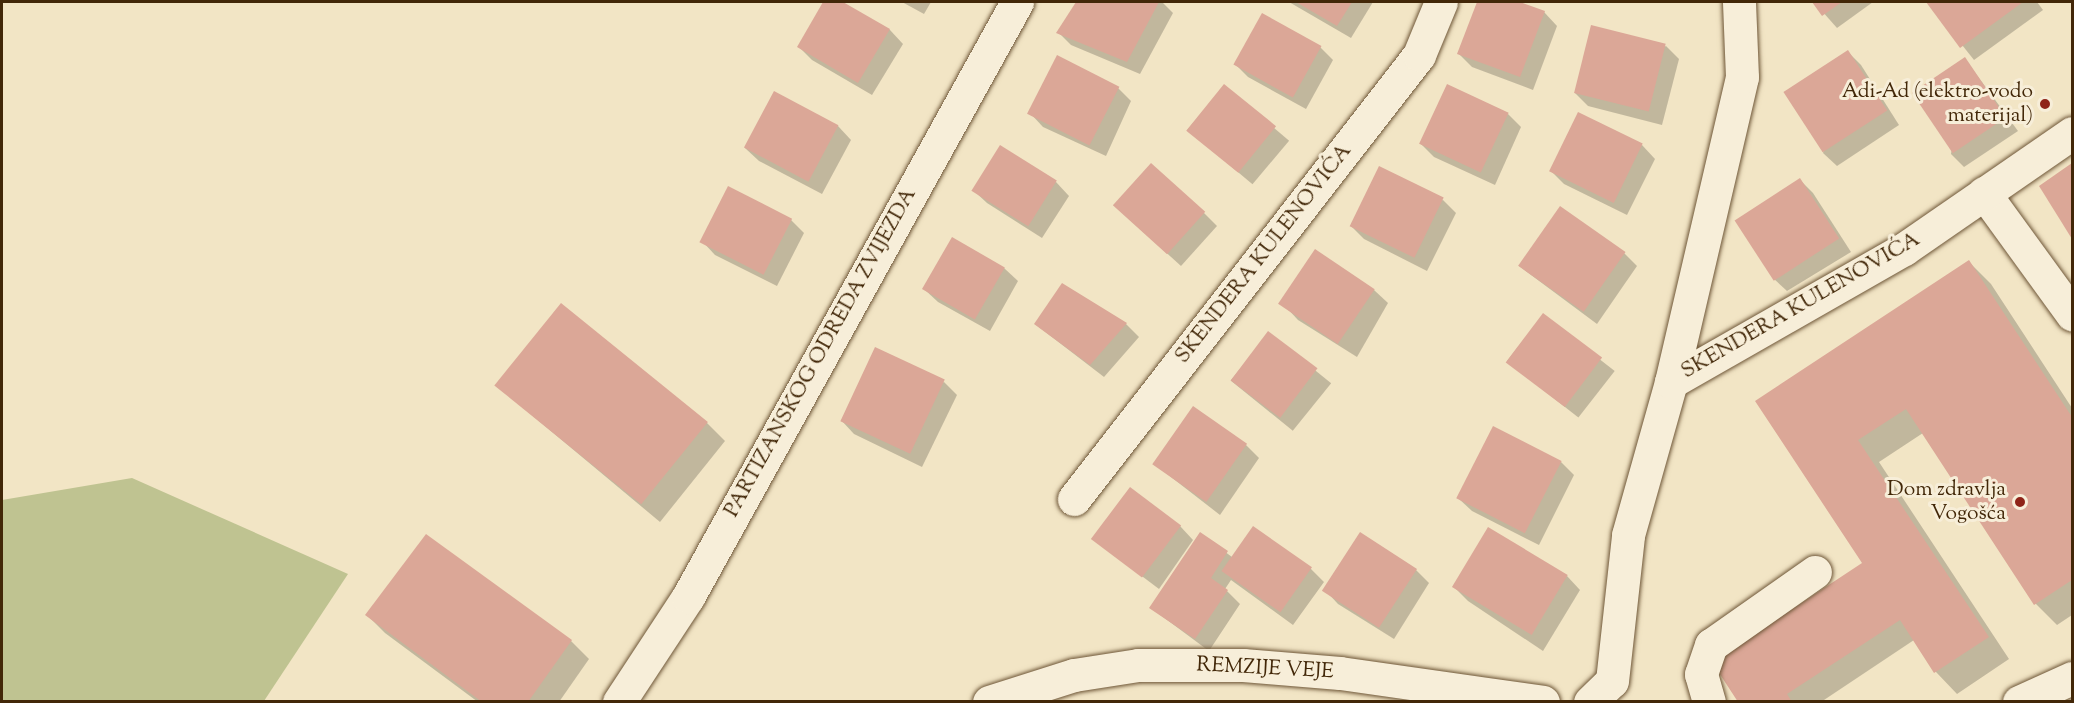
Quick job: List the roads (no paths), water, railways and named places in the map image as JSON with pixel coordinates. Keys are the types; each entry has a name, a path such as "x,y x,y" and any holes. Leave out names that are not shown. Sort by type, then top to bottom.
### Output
{"street":[{"name":"PARTIZANSKOG ODREDA ZVIJEZDA","path":"619,702 688,597 1017,2"},
{"name":"SKENDERA KULENOVIĆA","path":"1074,499 1419,55 1442,2"},
{"name":"SKENDERA KULENOVIĆA","path":"1671,382 1742,77 1739,2"},
{"name":"SKENDERA KULENOVIĆA","path":"1671,382 1904,249 2073,133"},
{"path":"1984,193 2073,314"},
{"path":"1590,702 1612,681 1628,535 1671,382"},
{"path":"1709,702 1701,674 1711,645 1815,572"},
{"name":"REMZIJE VEJE","path":"989,702 1074,675 1138,665 1243,665 1340,673 1543,702"},
{"path":"2019,702 2073,678"}],"place":[{"name":"Adi-Ad (elektro-vodo materijal)","path":"2045,104"},
{"name":"Dom zdravlja Vogošća","path":"2020,502"}]}
